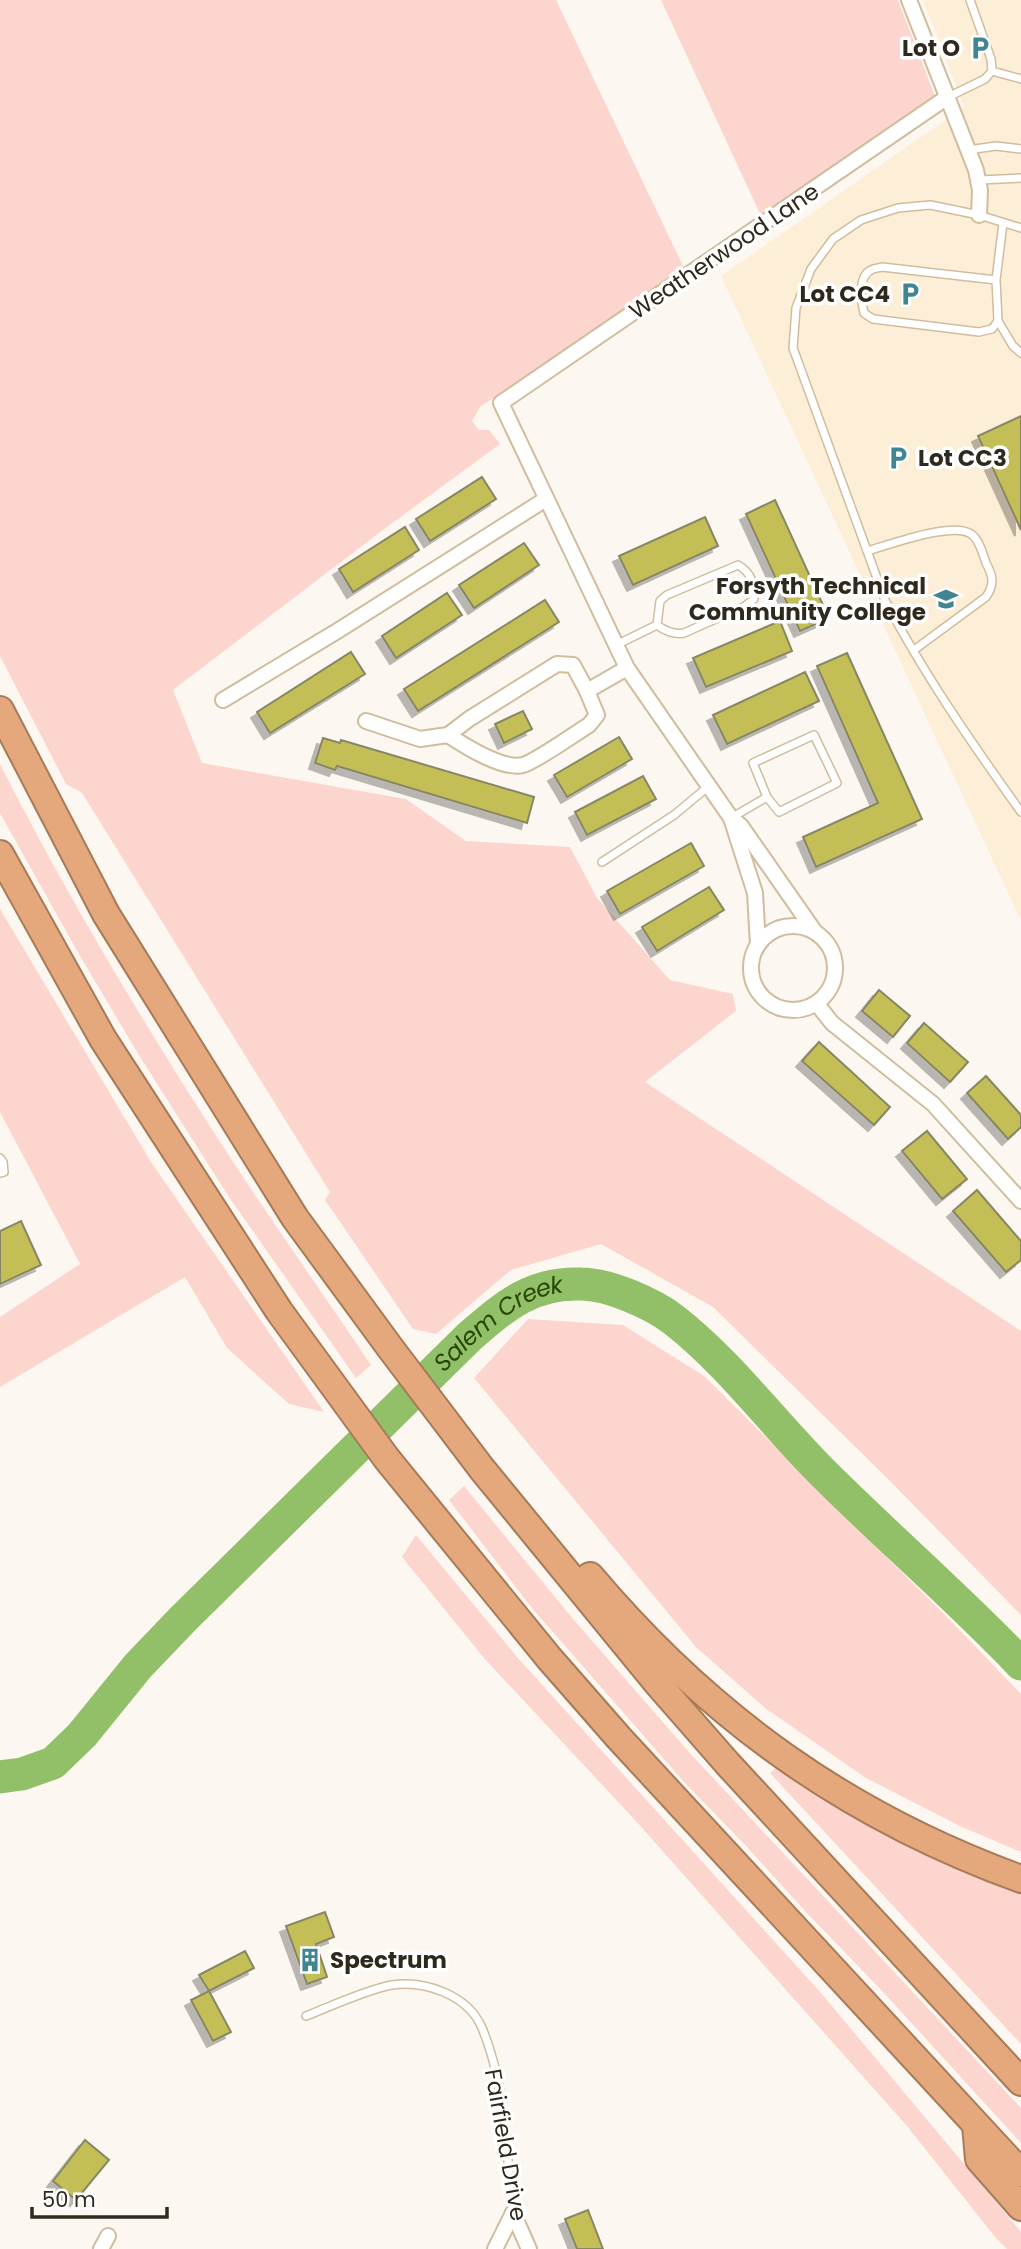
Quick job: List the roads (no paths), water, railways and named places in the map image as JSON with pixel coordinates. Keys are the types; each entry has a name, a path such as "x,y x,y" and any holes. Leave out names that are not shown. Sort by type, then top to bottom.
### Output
{"highway":[{"path":"0,710 106,914 295,1218 391,1349 482,1469 615,1634 727,1763 1021,2082"},
{"path":"0,854 103,1039 279,1311 433,1517 619,1738 1021,2173"},
{"path":"482,1469 528,1502 657,1651 724,1712 756,1737 834,1790 888,1821 939,1846 1021,1879"},
{"path":"976,2125 979,2159 1021,2207"}],"street":[{"path":"909,0 978,180 978,215"},
{"name":"Weatherwood Lane","path":"546,499 501,403 946,98"},
{"path":"223,700 546,499 627,668 731,818 755,893 758,945"},
{"path":"366,721 421,739 447,736 469,719 557,664 573,664 597,715 589,725 524,765 506,764 447,736"},
{"path":"587,691 627,668"},
{"path":"731,818 741,826 816,933 827,942 833,955 833,982 827,994 817,1004 804,1010 789,1011 775,1007 763,999 755,987 751,973 752,958 766,935 791,926 816,933"},
{"path":"817,1004 832,1023 933,1104 1021,1200"},
{"path":"495,2249 513,2213"},
{"name":"Fairfield Drive","path":"513,2213 529,2249"}],"lane":[{"path":"970,0 985,41 992,71"},
{"path":"946,98 978,84 992,71"},
{"path":"992,71 1021,79"},
{"path":"968,150 996,146 1021,149"},
{"path":"978,180 1021,178"},
{"path":"1021,228 930,205 898,208 861,220 834,239 811,270 796,308 793,348 885,600 987,764 1021,812"},
{"path":"1003,223 996,280 998,321 1013,346 1021,353"},
{"path":"996,280 882,267 870,270 864,277 861,301 864,313 873,319 979,332 992,330 998,321"},
{"path":"867,551 947,530 961,529 974,536 992,575 993,587 986,597 914,650"},
{"path":"738,565 745,569 751,578 754,599 745,606 684,633 677,634 657,625 660,601 667,595 738,565"},
{"path":"616,645 657,625"},
{"path":"814,735 837,783 779,812 767,797 752,764 814,735"},
{"path":"602,862 674,815 709,786"},
{"path":"731,818 767,797"},
{"path":"0,1158 4,1172 0,1173"},
{"name":"Fairfield Drive","path":"306,2016 391,1985 422,1985 448,1993 468,2008 482,2026 497,2083 510,2165 513,2213"}],"waterway":[{"name":"Salem Creek","path":"0,1777 22,1774 53,1763 82,1735 138,1666 183,1619 469,1337 519,1298 563,1284 604,1287 642,1301 674,1320 714,1355 822,1472 1021,1664"}],"place":[{"name":"Lot O","path":"980,48"},
{"name":"Lot CC4","path":"910,294"},
{"name":"Lot CC3","path":"898,458"},
{"name":"Forsyth Technical Community College","path":"946,599"},
{"name":"Spectrum","path":"310,1960"}]}
